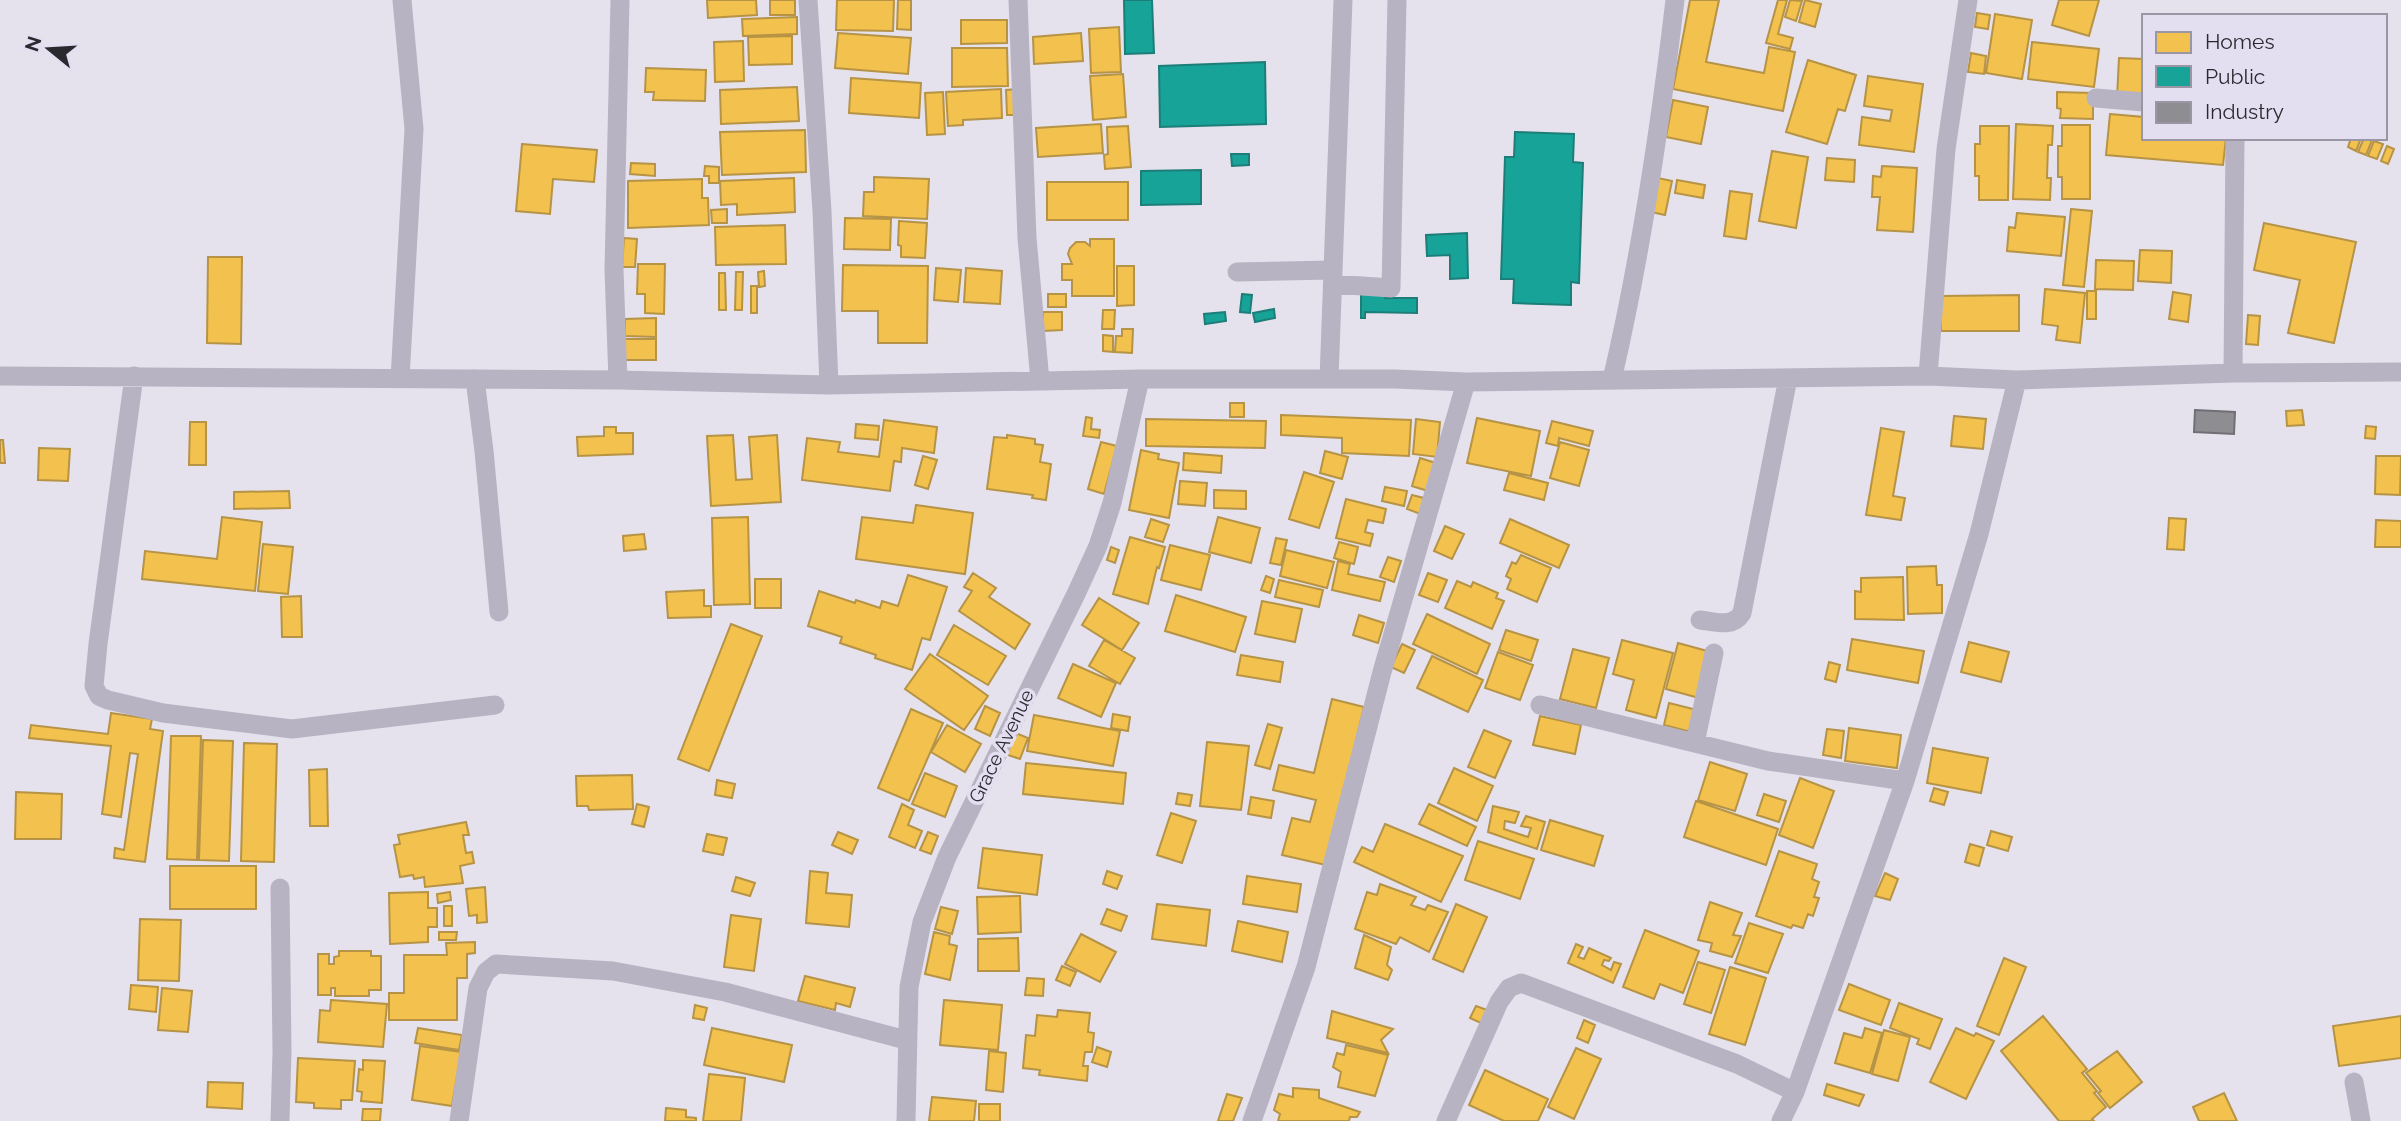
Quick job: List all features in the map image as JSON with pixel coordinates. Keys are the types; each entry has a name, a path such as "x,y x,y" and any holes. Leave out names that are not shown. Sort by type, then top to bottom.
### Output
{"street":[{"path":"400,379 414,129 402,0"},
{"path":"618,380 614,271 621,0"},
{"path":"808,0 822,211 829,385"},
{"path":"1018,0 1027,238 1040,381"},
{"path":"1329,379 1343,0"},
{"path":"1237,272 1333,277 1391,288 1397,0"},
{"path":"1612,380 1633,291 1666,79 1675,0"},
{"path":"1928,376 1945,149 1968,0"},
{"path":"2096,98 2142,102"},
{"path":"2233,373 2235,140"},
{"path":"0,376 618,380 829,385 1140,380 1329,379 1466,382 1928,376 2017,380 2233,373 2401,372"},
{"path":"134,376 98,644 94,686 99,696 163,713 292,729 495,705"},
{"path":"1700,620 1732,623 1738,620 1742,613 1788,378"},
{"path":"475,379 499,612"},
{"name":"Grace Avenue","path":"906,1121 909,988 922,922 947,857 1098,546 1112,503 1140,380"},
{"path":"1781,1121 1795,1092 1905,782 1979,534 2017,380"},
{"path":"1252,1121 1306,967 1382,672 1466,382"},
{"path":"1695,743 1714,653"},
{"path":"1540,705 1768,761 1905,782"},
{"path":"279,1121 282,1052 280,888"},
{"path":"459,1121 478,988 486,972 496,964 613,971 725,992 906,1040"},
{"path":"1446,1121 1499,1002 1509,988 1521,983 1737,1064 1795,1092"},
{"path":"2354,1082 2361,1121"}],"building: Homes":[{"path":"707,0 756,0 757,15 708,18"},
{"path":"770,0 795,0 795,15 770,15"},
{"path":"837,0 894,0 893,31 836,30"},
{"path":"898,0 911,0 911,30 897,29"},
{"path":"1690,0 1719,0 1706,62 1764,73 1769,47 1795,52 1783,111 1673,89"},
{"path":"1778,0 1787,0 1778,34 1793,38 1790,49 1766,43"},
{"path":"1790,0 1802,1 1796,21 1785,17"},
{"path":"1805,0 1821,4 1815,27 1799,22"},
{"path":"2059,0 2099,0 2089,36 2052,25"},
{"path":"1977,13 1990,15 1988,29 1975,27"},
{"path":"1995,14 2032,20 2022,79 1986,73"},
{"path":"797,17 797,34 743,36 742,19"},
{"path":"961,20 1007,20 1007,43 961,44"},
{"path":"1119,27 1121,72 1091,73 1089,29"},
{"path":"838,33 911,38 908,74 835,68"},
{"path":"1081,33 1083,61 1034,64 1033,37"},
{"path":"792,36 792,64 749,65 748,37"},
{"path":"743,41 744,81 715,82 714,42"},
{"path":"2032,42 2099,49 2094,87 2028,79"},
{"path":"952,48 1007,48 1008,86 952,87"},
{"path":"1971,53 1986,56 1984,74 1968,72"},
{"path":"2119,58 2142,59 2142,98 2117,97"},
{"path":"1808,60 1856,75 1845,111 1838,109 1827,144 1786,132"},
{"path":"646,68 706,70 705,101 653,100 654,92 645,92"},
{"path":"1123,74 1126,117 1093,120 1090,76"},
{"path":"1868,76 1923,84 1914,152 1859,145 1862,117 1890,121 1892,110 1864,106"},
{"path":"851,78 921,83 919,118 849,113"},
{"path":"797,87 799,121 721,124 720,90"},
{"path":"1001,89 1002,118 963,120 963,125 948,126 946,92"},
{"path":"1018,89 1019,115 1007,115 1006,90"},
{"path":"943,92 945,134 927,135 925,93"},
{"path":"2057,92 2093,93 2093,119 2060,118"},
{"path":"1673,100 1708,107 1701,144 1666,137"},
{"path":"2110,114 2142,117 2142,140 2226,140 2223,165 2106,155"},
{"path":"1101,124 1103,153 1038,157 1036,128"},
{"path":"2016,124 2053,126 2052,145 2048,145 2047,178 2051,178 2050,200 2013,199"},
{"path":"2062,125 2090,125 2090,199 2062,199 2062,177 2058,177 2058,146 2062,146"},
{"path":"1128,126 1131,167 1105,169 1104,155 1108,154 1107,127"},
{"path":"1980,126 2009,126 2008,200 1979,200 1979,176 1975,176 1975,144 1980,144"},
{"path":"805,130 806,172 722,175 720,132"},
{"path":"2350,140 2360,140 2356,151 2348,147"},
{"path":"2363,140 2372,140 2366,155 2358,152"},
{"path":"2374,141 2383,144 2377,159 2368,156"},
{"path":"522,144 597,150 594,182 553,179 550,214 516,211"},
{"path":"2387,146 2394,149 2388,164 2381,161"},
{"path":"1772,151 1808,157 1796,228 1759,221"},
{"path":"1827,158 1855,160 1854,182 1825,180"},
{"path":"631,163 655,164 655,176 630,174"},
{"path":"705,166 719,167 719,183 709,183 709,176 704,176"},
{"path":"1882,166 1917,168 1913,232 1877,230 1880,197 1872,197 1873,176 1881,177"},
{"path":"874,177 929,179 927,219 863,216 864,192 874,192"},
{"path":"794,178 795,212 737,215 737,204 721,205 720,181"},
{"path":"1658,178 1672,181 1665,215 1651,212"},
{"path":"702,179 702,198 708,198 709,225 628,228 628,181"},
{"path":"1677,180 1705,185 1703,198 1675,193"},
{"path":"1047,182 1128,182 1128,220 1047,220"},
{"path":"1730,191 1752,194 1746,239 1724,236"},
{"path":"727,209 727,223 712,223 711,210"},
{"path":"2071,209 2092,211 2084,287 2063,285"},
{"path":"2017,213 2065,217 2061,256 2007,251 2009,227 2015,228"},
{"path":"845,218 891,219 890,250 844,249"},
{"path":"899,221 927,223 925,258 901,257 901,246 898,245"},
{"path":"2264,223 2356,242 2334,343 2288,333 2300,280 2254,270"},
{"path":"785,225 786,264 716,265 715,227"},
{"path":"624,238 637,239 635,267 622,267"},
{"path":"1090,239 1114,239 1114,296 1072,296 1072,280 1062,280 1062,264 1072,264 1068,254 1070,248 1076,242 1085,242 1090,246"},
{"path":"2140,250 2172,251 2171,283 2138,281"},
{"path":"208,257 242,257 241,344 207,343"},
{"path":"2096,260 2134,261 2133,290 2095,289"},
{"path":"638,264 665,264 664,314 645,313 645,294 637,294"},
{"path":"843,265 928,266 927,343 878,343 878,311 842,311"},
{"path":"1117,266 1134,266 1134,305 1117,306"},
{"path":"936,268 961,270 958,302 934,300"},
{"path":"966,268 1002,271 1000,304 964,302"},
{"path":"764,271 765,286 759,287 758,272"},
{"path":"736,272 743,272 742,310 735,310"},
{"path":"719,273 725,273 726,310 719,310"},
{"path":"751,286 757,286 757,313 751,313"},
{"path":"2045,289 2085,293 2080,343 2056,340 2058,326 2042,324"},
{"path":"2087,291 2096,291 2096,319 2087,319"},
{"path":"2173,292 2191,295 2188,322 2169,319"},
{"path":"1048,294 1066,294 1066,307 1048,307"},
{"path":"2019,295 2019,331 1941,331 1941,296"},
{"path":"1103,310 1115,310 1114,329 1102,329"},
{"path":"1043,312 1062,312 1062,330 1043,331"},
{"path":"2248,315 2260,316 2258,345 2246,344"},
{"path":"656,318 656,337 625,336 625,319"},
{"path":"1122,329 1133,329 1132,353 1115,352 1116,336 1122,336"},
{"path":"1103,335 1113,336 1113,352 1103,351"},
{"path":"625,339 656,339 656,360 625,360"},
{"path":"1230,403 1244,403 1244,417 1230,417"},
{"path":"2302,410 2304,425 2287,426 2286,411"},
{"path":"1281,415 1411,420 1409,456 1342,453 1342,438 1281,435"},
{"path":"1954,416 1986,419 1983,449 1951,446"},
{"path":"1086,417 1092,418 1091,429 1100,430 1099,438 1083,436"},
{"path":"1477,418 1540,431 1531,476 1467,463"},
{"path":"1146,419 1266,421 1265,448 1146,446"},
{"path":"1416,419 1440,422 1437,457 1413,454"},
{"path":"884,420 937,427 934,453 902,448 901,462 894,461 890,491 802,480 807,438 840,442 838,452 879,457"},
{"path":"1552,421 1593,431 1589,446 1559,438 1558,446 1546,443"},
{"path":"190,422 206,422 206,465 189,465"},
{"path":"856,424 879,426 878,440 855,438"},
{"path":"2366,426 2376,427 2375,439 2365,438"},
{"path":"604,427 616,427 616,433 633,433 633,454 578,456 577,437 604,436"},
{"path":"1881,428 1904,432 1893,496 1905,498 1901,520 1866,515"},
{"path":"733,435 736,480 752,479 749,437 777,435 781,502 711,506 707,436"},
{"path":"1007,435 1035,439 1035,444 1043,445 1040,462 1051,464 1046,500 1032,498 1033,495 987,489 994,437 1007,438"},
{"path":"0,440 3,440 5,463 0,463"},
{"path":"1101,442 1117,446 1104,494 1088,489"},
{"path":"1560,442 1589,450 1579,486 1550,478"},
{"path":"39,448 70,449 68,481 38,480"},
{"path":"1141,450 1159,454 1158,459 1179,463 1169,518 1129,510"},
{"path":"1325,451 1348,457 1342,479 1320,473"},
{"path":"1184,453 1222,456 1221,473 1183,470"},
{"path":"923,456 937,460 928,489 915,485"},
{"path":"2376,456 2401,456 2400,495 2375,494"},
{"path":"1420,458 1439,464 1431,492 1412,486"},
{"path":"1304,472 1334,482 1319,528 1289,519"},
{"path":"1509,473 1548,483 1544,500 1504,490"},
{"path":"1180,481 1207,483 1205,506 1178,504"},
{"path":"1385,487 1407,491 1404,506 1382,501"},
{"path":"1214,490 1246,491 1246,509 1214,508"},
{"path":"289,491 290,508 234,509 234,492"},
{"path":"1412,495 1428,499 1423,515 1407,509"},
{"path":"1346,499 1386,509 1383,523 1368,520 1365,532 1373,534 1370,546 1336,538"},
{"path":"916,505 973,513 965,574 856,559 862,517 913,523"},
{"path":"222,517 262,522 255,591 142,579 145,551 217,559"},
{"path":"748,517 750,604 714,605 712,518"},
{"path":"1218,517 1260,528 1251,563 1209,552"},
{"path":"2169,518 2186,519 2184,550 2167,549"},
{"path":"1151,519 1169,525 1163,542 1145,537"},
{"path":"1510,519 1569,545 1559,568 1500,543"},
{"path":"2376,520 2401,521 2401,547 2375,547"},
{"path":"1445,526 1464,534 1452,559 1434,551"},
{"path":"644,534 646,549 624,551 623,536"},
{"path":"1130,537 1165,547 1148,604 1113,594"},
{"path":"1276,538 1287,540 1281,565 1270,563"},
{"path":"1339,542 1358,547 1354,564 1334,558"},
{"path":"263,544 293,547 288,594 258,591"},
{"path":"1170,545 1210,555 1201,590 1161,580"},
{"path":"1111,547 1119,550 1115,563 1107,560"},
{"path":"1286,550 1334,562 1327,588 1280,576"},
{"path":"1521,555 1551,568 1537,602 1507,589 1511,579 1506,576 1512,562 1516,564"},
{"path":"1388,557 1401,561 1394,582 1380,577"},
{"path":"1338,561 1350,564 1348,574 1385,582 1380,601 1332,590"},
{"path":"1936,566 1937,585 1942,585 1942,613 1908,614 1907,567"},
{"path":"973,573 996,588 989,597 1030,624 1015,649 959,611 972,591 964,587"},
{"path":"1428,573 1447,580 1438,602 1419,595"},
{"path":"908,575 947,587 930,640 922,638 912,670 875,658 876,655 840,643 842,637 808,626 819,591 880,608 882,601 898,606"},
{"path":"1266,576 1274,579 1270,593 1261,590"},
{"path":"1903,577 1904,620 1855,619 1855,591 1861,592 1861,578"},
{"path":"755,579 781,579 781,608 755,608"},
{"path":"1279,580 1323,590 1319,607 1275,597"},
{"path":"1457,581 1471,587 1473,582 1498,593 1496,598 1504,601 1492,629 1445,608"},
{"path":"704,590 704,606 711,606 711,617 668,618 666,592"},
{"path":"1176,595 1246,617 1235,652 1165,631"},
{"path":"301,596 302,637 282,637 281,597"},
{"path":"1099,598 1139,623 1122,650 1082,625"},
{"path":"1262,601 1302,609 1295,642 1255,634"},
{"path":"1427,614 1490,644 1477,674 1413,644"},
{"path":"1359,615 1384,623 1378,643 1353,635"},
{"path":"731,624 762,636 709,771 678,759"},
{"path":"954,625 1006,656 988,685 937,655"},
{"path":"1506,630 1538,640 1531,661 1499,650"},
{"path":"1852,639 1924,651 1918,683 1847,670"},
{"path":"1104,640 1135,658 1120,684 1089,666"},
{"path":"1622,640 1673,653 1656,718 1626,710 1634,680 1613,674"},
{"path":"1969,642 2009,652 2001,682 1961,672"},
{"path":"1678,643 1711,652 1699,698 1666,689"},
{"path":"1402,644 1415,650 1404,673 1391,667"},
{"path":"1573,649 1609,658 1596,708 1560,699"},
{"path":"1498,652 1533,665 1520,700 1485,688"},
{"path":"930,654 988,696 964,730 905,689"},
{"path":"1241,655 1283,662 1280,682 1237,675"},
{"path":"1432,656 1483,680 1468,712 1417,688"},
{"path":"1829,662 1840,665 1836,682 1825,679"},
{"path":"1073,664 1116,683 1101,717 1058,698"},
{"path":"1332,699 1364,707 1326,865 1282,855 1292,818 1310,822 1316,800 1273,790 1279,765 1314,773"},
{"path":"1669,703 1697,710 1691,732 1664,725"},
{"path":"985,706 1000,713 990,736 975,729"},
{"path":"911,709 943,723 909,801 878,788"},
{"path":"111,713 152,719 150,729 163,731 145,862 114,858 115,848 124,850 138,754 130,753 121,817 102,814 111,746 29,738 31,725 108,734"},
{"path":"1113,714 1130,717 1128,731 1111,728"},
{"path":"1034,715 1120,731 1113,766 1027,751"},
{"path":"1540,716 1581,725 1575,754 1533,745"},
{"path":"1268,724 1282,728 1270,769 1255,765"},
{"path":"947,725 981,744 965,772 931,752"},
{"path":"1849,728 1901,735 1897,768 1845,761"},
{"path":"1827,729 1844,731 1841,758 1823,755"},
{"path":"1484,730 1511,741 1495,778 1468,767"},
{"path":"1013,732 1028,738 1020,759 1005,754"},
{"path":"171,736 201,736 197,860 167,859"},
{"path":"203,740 233,741 229,861 199,860"},
{"path":"1207,742 1249,746 1241,810 1200,806"},
{"path":"244,743 277,744 274,862 241,861"},
{"path":"1933,748 1988,758 1981,793 1927,783"},
{"path":"1710,762 1747,774 1735,811 1698,800"},
{"path":"1026,763 1126,773 1123,804 1023,794"},
{"path":"1454,768 1493,786 1477,821 1438,803"},
{"path":"327,769 328,826 310,826 309,770"},
{"path":"925,773 957,786 945,817 912,804"},
{"path":"632,775 633,809 589,810 588,806 577,806 576,776"},
{"path":"1800,778 1834,791 1813,848 1779,835"},
{"path":"717,780 735,784 732,798 715,795"},
{"path":"1934,788 1948,792 1944,805 1930,801"},
{"path":"16,792 62,794 61,839 15,839"},
{"path":"1178,793 1192,795 1190,806 1176,804"},
{"path":"1764,794 1786,801 1779,822 1757,815"},
{"path":"1251,797 1274,801 1271,818 1248,814"},
{"path":"1696,801 1778,829 1766,865 1684,837"},
{"path":"637,804 649,807 644,827 632,824"},
{"path":"902,804 914,810 908,825 922,831 915,848 889,837"},
{"path":"1429,804 1476,827 1467,846 1419,824"},
{"path":"1493,806 1519,812 1515,823 1505,821 1504,829 1528,837 1531,828 1521,826 1526,816 1545,822 1537,849 1488,832"},
{"path":"1171,813 1196,821 1182,863 1157,855"},
{"path":"1550,820 1603,836 1594,866 1541,850"},
{"path":"466,822 469,835 463,835 466,853 472,852 474,863 460,866 463,883 425,887 424,877 400,877 394,845 400,844 398,835"},
{"path":"1385,824 1463,856 1441,902 1354,862 1362,847 1373,852"},
{"path":"1991,831 2012,837 2008,851 1987,845"},
{"path":"838,832 858,840 852,854 832,845"},
{"path":"928,832 938,836 931,854 920,850"},
{"path":"707,834 727,838 723,855 703,851"},
{"path":"1478,841 1534,859 1520,899 1465,880"},
{"path":"1970,844 1984,848 1979,866 1965,862"},
{"path":"983,848 1042,855 1037,895 978,888"},
{"path":"1779,851 1817,864 1812,879 1819,882 1814,897 1819,898 1813,916 1808,914 1803,928 1793,925 1791,928 1756,916"},
{"path":"170,866 256,866 256,909 170,909"},
{"path":"810,871 828,873 826,893 852,895 849,927 806,923"},
{"path":"1107,871 1122,876 1117,889 1103,884"},
{"path":"1885,873 1898,879 1890,900 1875,896"},
{"path":"1247,876 1301,884 1297,912 1243,904"},
{"path":"736,877 755,883 750,896 732,891"},
{"path":"1380,884 1416,897 1411,905 1425,910 1428,905 1448,912 1429,952 1400,937 1396,944 1355,929 1367,892 1377,895"},
{"path":"485,887 487,922 477,923 477,915 469,916 466,889"},
{"path":"428,892 428,908 437,908 437,927 428,927 428,942 390,944 389,893"},
{"path":"450,892 451,900 438,903 437,894"},
{"path":"1020,896 1021,932 978,934 977,897"},
{"path":"1710,902 1742,913 1733,935 1741,936 1732,957 1710,951 1712,943 1698,940"},
{"path":"1157,904 1210,910 1206,946 1152,939"},
{"path":"1456,904 1487,917 1463,972 1433,959"},
{"path":"444,906 452,906 452,926 444,926"},
{"path":"941,907 958,911 952,934 935,929"},
{"path":"1107,909 1127,916 1121,931 1101,924"},
{"path":"731,915 761,919 754,971 724,967"},
{"path":"140,919 181,920 179,981 138,980"},
{"path":"1238,921 1288,932 1282,962 1232,951"},
{"path":"1749,923 1783,934 1768,973 1735,963"},
{"path":"1645,930 1699,951 1683,993 1660,984 1654,999 1623,987"},
{"path":"439,932 457,932 456,940 439,940"},
{"path":"934,932 950,936 949,944 957,946 950,980 925,974"},
{"path":"1081,934 1116,952 1100,982 1065,964"},
{"path":"1364,935 1391,947 1387,965 1392,970 1388,980 1355,968"},
{"path":"1018,938 1019,971 978,971 978,939"},
{"path":"475,942 475,953 467,954 467,978 457,978 457,1020 389,1020 389,993 404,993 404,955 447,955 446,943"},
{"path":"1576,944 1583,947 1578,957 1584,959 1589,948 1611,958 1609,961 1604,960 1602,965 1611,970 1614,962 1621,964 1613,983 1568,963"},
{"path":"339,951 371,951 371,956 381,956 381,990 369,990 369,996 335,996 335,988 331,988 331,995 318,995 318,954 329,954 329,964 334,964 334,957 339,956"},
{"path":"2004,958 2026,967 1999,1035 1977,1026"},
{"path":"1698,962 1725,970 1711,1013 1684,1004"},
{"path":"1062,966 1076,972 1070,986 1056,980"},
{"path":"1730,967 1766,978 1745,1045 1709,1034"},
{"path":"805,976 855,988 850,1007 836,1003 835,1010 798,1001"},
{"path":"1027,978 1044,979 1043,996 1025,995"},
{"path":"1849,984 1890,1000 1881,1025 1839,1010"},
{"path":"131,985 158,987 156,1012 129,1009"},
{"path":"162,988 192,991 188,1032 158,1030"},
{"path":"331,1000 387,1004 383,1047 318,1042 320,1010 330,1011"},
{"path":"944,1000 1002,1005 998,1050 940,1045"},
{"path":"1899,1003 1942,1019 1930,1049 1917,1044 1919,1039 1890,1028"},
{"path":"695,1005 707,1008 704,1020 693,1018"},
{"path":"1476,1006 1490,1011 1485,1025 1470,1018"},
{"path":"1058,1010 1090,1013 1088,1032 1094,1033 1092,1052 1085,1052 1083,1066 1088,1066 1087,1081 1039,1075 1040,1070 1023,1068 1026,1035 1035,1036 1037,1015 1057,1017"},
{"path":"1332,1011 1393,1029 1381,1040 1388,1053 1327,1038"},
{"path":"2043,1016 2087,1069 2082,1073 2106,1107 2092,1119 2094,1121 2059,1121 2001,1051"},
{"path":"2401,1016 2401,1058 2339,1066 2333,1026"},
{"path":"1584,1020 1595,1025 1588,1043 1577,1038"},
{"path":"418,1028 462,1035 459,1050 415,1043"},
{"path":"712,1028 792,1045 784,1082 704,1065"},
{"path":"1865,1028 1882,1033 1870,1073 1835,1063 1844,1033 1862,1038"},
{"path":"1956,1028 1994,1041 1966,1099 1930,1082"},
{"path":"1884,1030 1910,1037 1898,1081 1872,1074"},
{"path":"1346,1045 1388,1055 1375,1096 1338,1087 1341,1072 1333,1067 1337,1053 1344,1055"},
{"path":"420,1046 461,1052 452,1106 412,1100"},
{"path":"1097,1047 1111,1052 1107,1067 1092,1062"},
{"path":"1576,1048 1601,1059 1574,1119 1548,1107"},
{"path":"989,1051 1006,1053 1003,1092 986,1090"},
{"path":"2117,1051 2142,1082 2110,1108 2098,1093 2101,1091 2086,1073"},
{"path":"298,1058 355,1061 352,1100 341,1100 341,1109 314,1108 314,1103 296,1102"},
{"path":"363,1060 385,1061 382,1103 361,1101 362,1092 357,1091 359,1069 363,1070"},
{"path":"1485,1070 1548,1099 1538,1121 1504,1121 1469,1105"},
{"path":"709,1074 745,1078 741,1121 703,1121"},
{"path":"208,1082 243,1083 242,1109 207,1107"},
{"path":"1827,1084 1864,1095 1859,1106 1824,1095"},
{"path":"1293,1088 1319,1090 1319,1098 1360,1112 1357,1117 1350,1117 1349,1121 1278,1121 1280,1114 1274,1110 1279,1094 1293,1097"},
{"path":"2224,1093 2237,1121 2199,1121 2193,1107"},
{"path":"1227,1094 1242,1098 1233,1121 1218,1121"},
{"path":"932,1097 976,1101 974,1121 929,1121"},
{"path":"979,1104 1000,1104 1000,1121 979,1121"},
{"path":"666,1108 686,1110 686,1117 696,1118 696,1121 665,1121"},
{"path":"363,1109 381,1109 380,1121 362,1121"}],"building: Public":[{"path":"1124,0 1152,0 1154,53 1125,54"},
{"path":"1265,62 1266,124 1160,127 1159,66"},
{"path":"1515,132 1574,134 1573,162 1583,163 1579,283 1571,282 1571,305 1513,303 1514,279 1501,279 1505,157 1514,157"},
{"path":"1231,154 1249,154 1249,165 1232,166"},
{"path":"1201,170 1201,204 1141,205 1141,171"},
{"path":"1467,233 1468,278 1450,279 1450,255 1427,256 1426,235"},
{"path":"1361,293 1384,294 1385,298 1417,298 1417,313 1365,312 1365,318 1361,318"},
{"path":"1242,294 1252,295 1250,313 1240,312"},
{"path":"1274,309 1275,318 1255,322 1253,313"},
{"path":"1225,312 1226,321 1205,324 1204,314"}],"building: Industry":[{"path":"2195,410 2235,412 2234,434 2194,432"}]}
